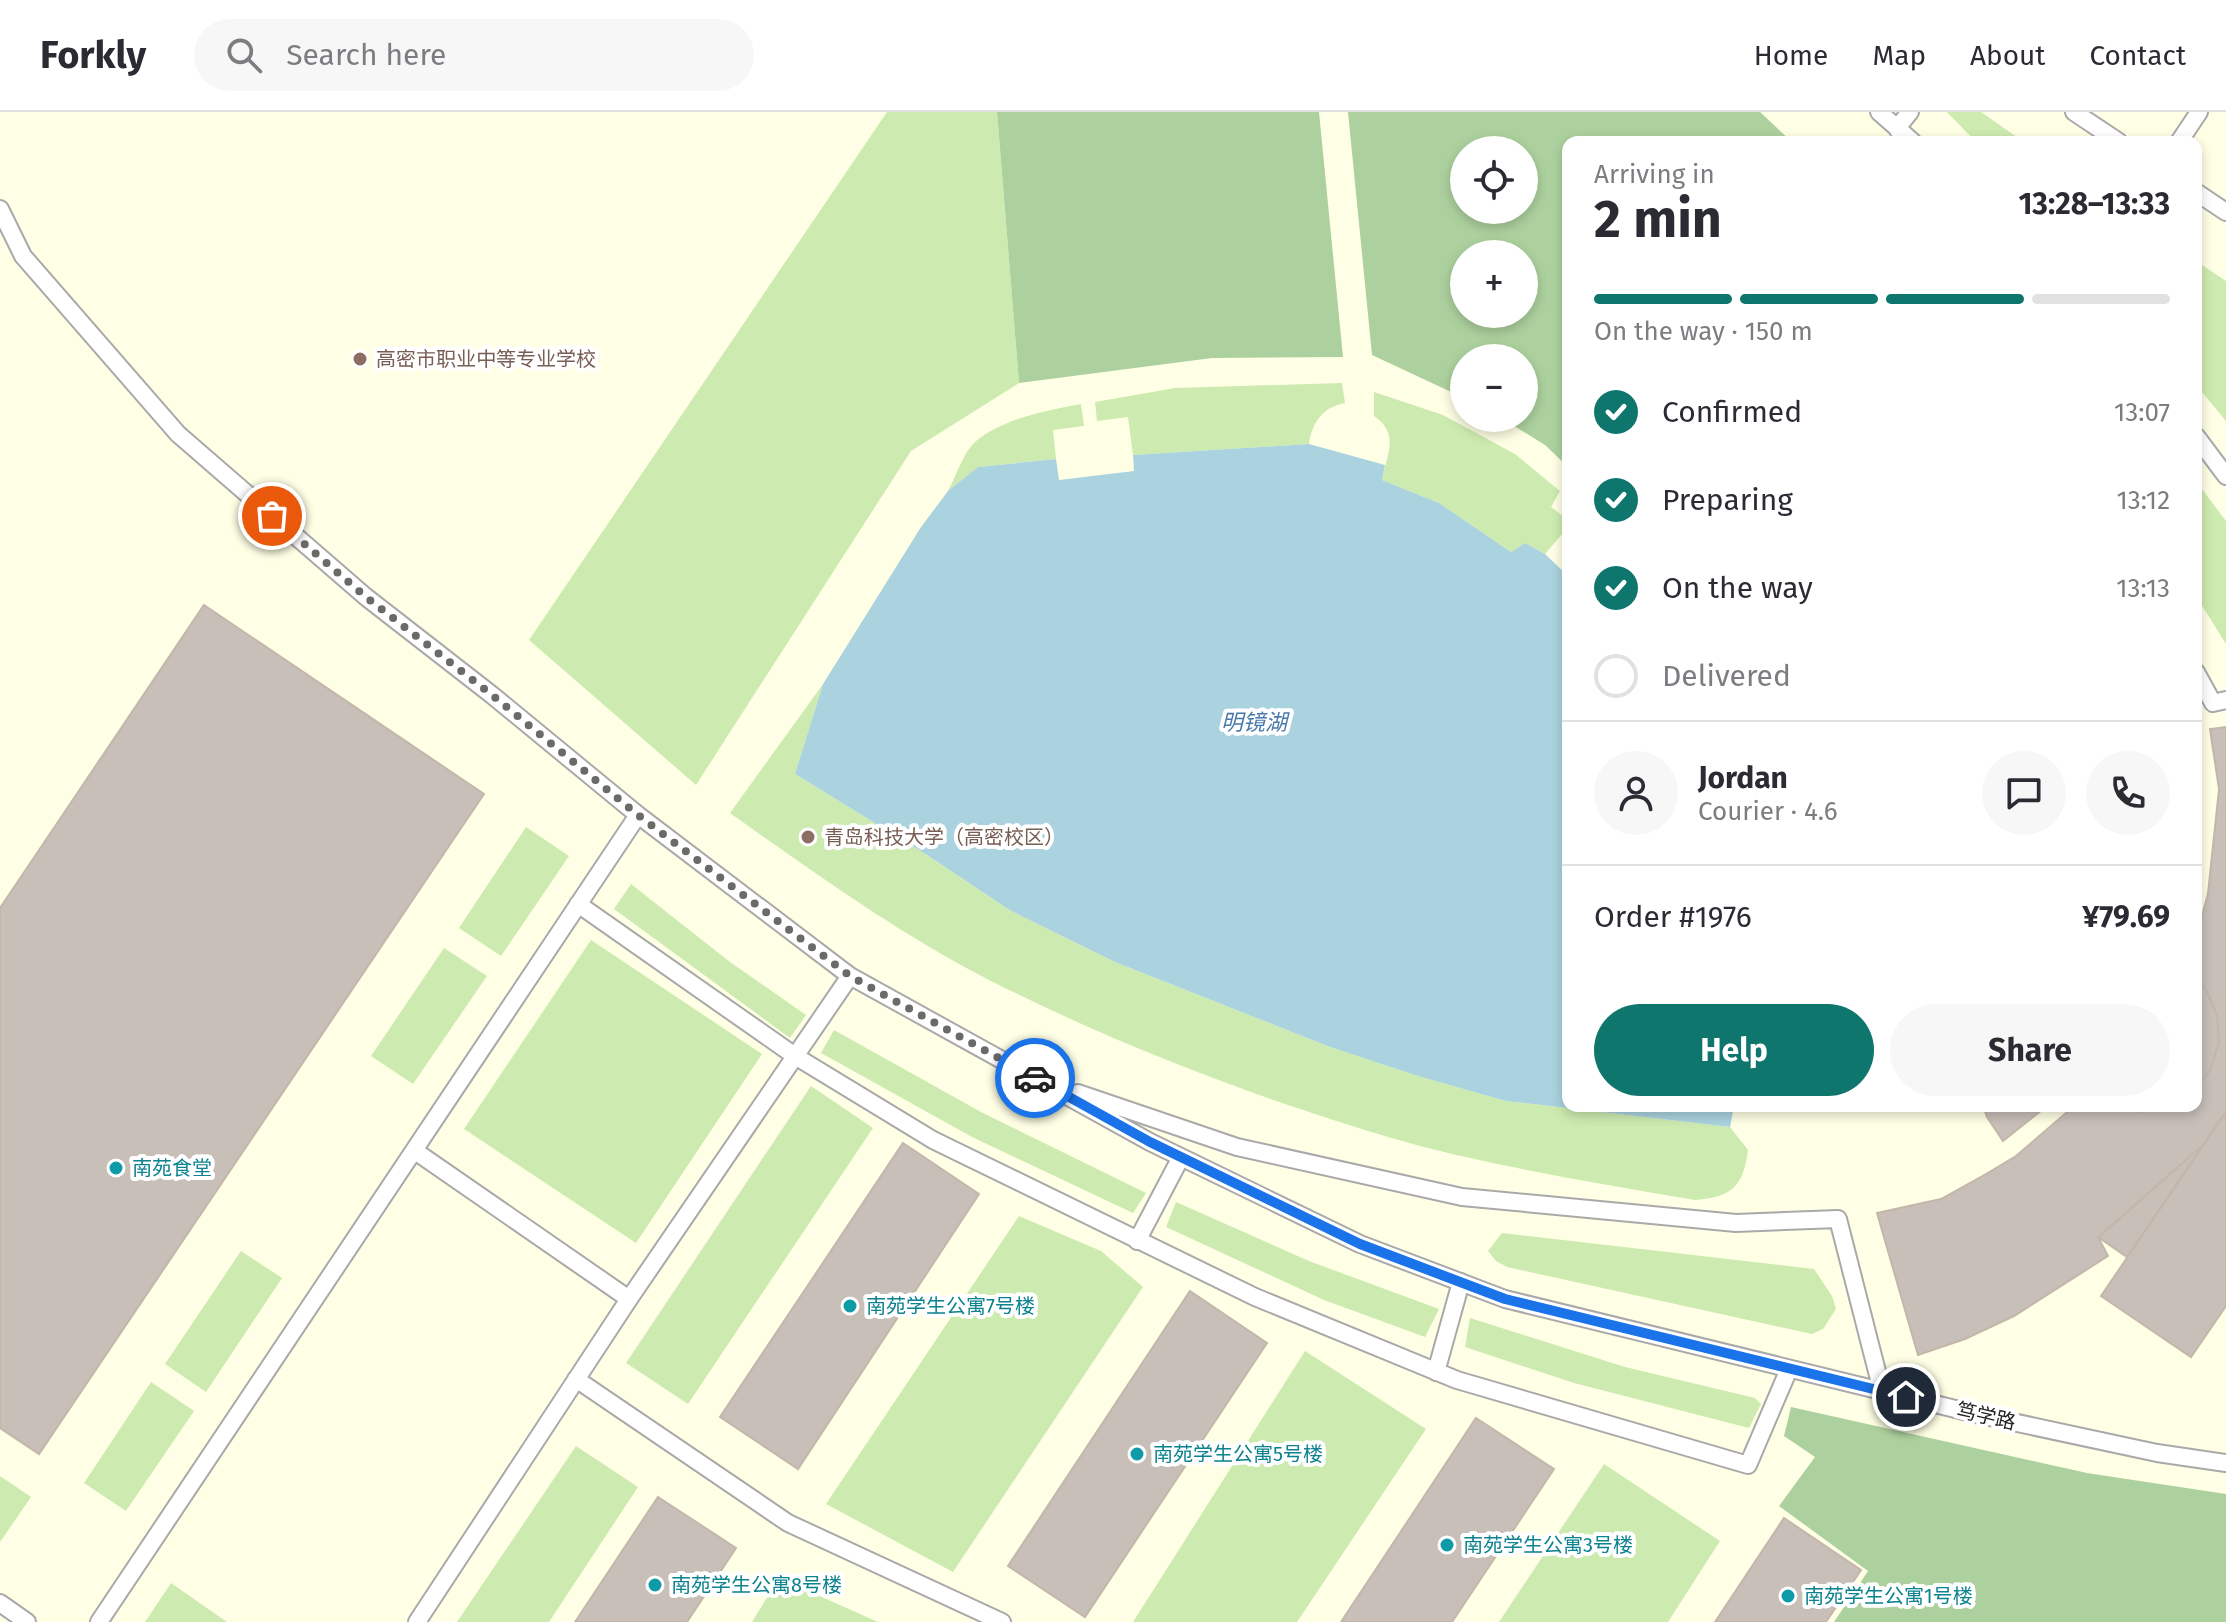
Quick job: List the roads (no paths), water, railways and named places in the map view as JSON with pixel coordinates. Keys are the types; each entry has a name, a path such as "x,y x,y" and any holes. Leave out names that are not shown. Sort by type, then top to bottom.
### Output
{"lane":[{"path":"1879,112 1901,135 1910,112"},
{"path":"2074,112 2110,136"},
{"path":"2183,136 2199,112"},
{"path":"2202,196 2226,212"},
{"name":"笃学路","path":"0,209 23,256 178,434 366,597 638,815 850,976 1181,1157 1360,1244 1505,1299 1882,1391 2157,1453 2226,1463"},
{"path":"2202,444 2226,476"},
{"path":"2202,683 2213,703 2226,700"},
{"path":"99,1622 638,815"},
{"path":"578,904 795,1056 933,1140 1255,1297 1436,1372 1748,1465 1789,1369"},
{"path":"417,1622 629,1299 850,976"},
{"path":"1036,1079 1237,1147 1462,1197 1736,1223 1838,1219 1882,1391"},
{"path":"415,1151 629,1299"},
{"path":"1137,1241 1181,1157"},
{"path":"1436,1372 1461,1282"},
{"path":"576,1379 788,1523 1002,1622"},
{"path":"0,1603 27,1622"}],"water":[{"name":"明镜湖","path":"1309,444 1385,465 1382,480 1439,503 1511,552 1525,543 1545,554 1562,570 1562,1108 1506,1101 1421,1077 1330,1047 1115,962 1011,911 795,774 823,684 921,527 948,491 978,467 1056,459 1059,480 1134,471 1133,455"},
{"name":"明镜湖","path":"1601,1112 1733,1112 1730,1127"}],"place":[{"name":"高密市职业中等专业学校","path":"360,359"},
{"name":"青岛科技大学（高密校区）","path":"808,837"},
{"name":"南苑食堂","path":"116,1168"},
{"name":"南苑学生公寓7号楼","path":"850,1306"},
{"name":"南苑学生公寓5号楼","path":"1137,1454"},
{"name":"南苑学生公寓3号楼","path":"1447,1545"},
{"name":"南苑学生公寓8号楼","path":"655,1585"},
{"name":"南苑学生公寓1号楼","path":"1788,1596"}]}
